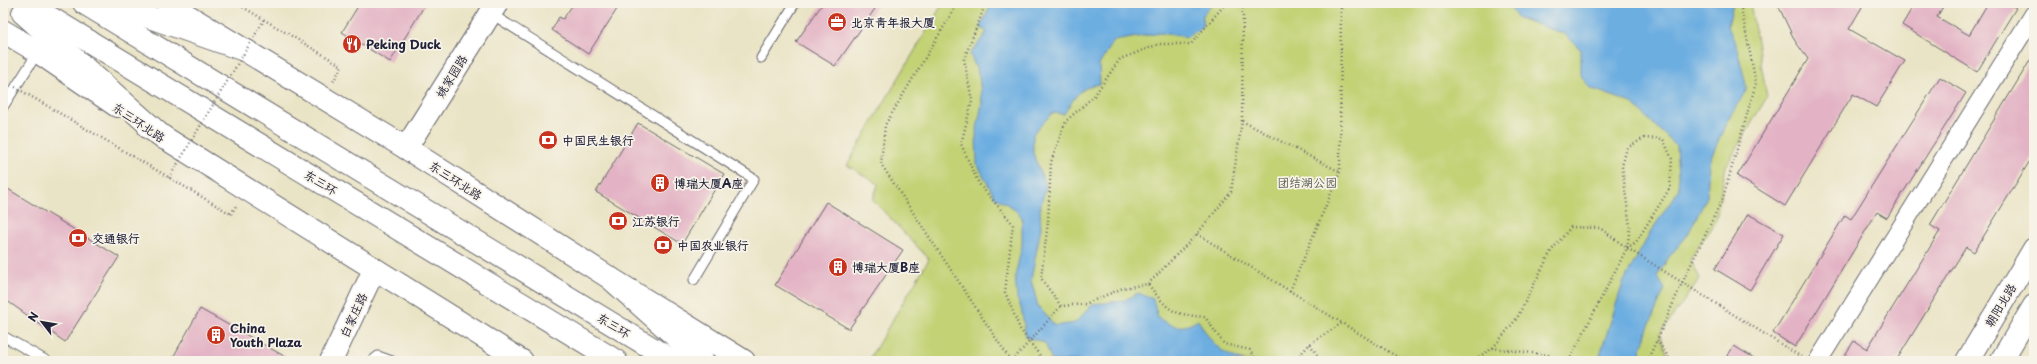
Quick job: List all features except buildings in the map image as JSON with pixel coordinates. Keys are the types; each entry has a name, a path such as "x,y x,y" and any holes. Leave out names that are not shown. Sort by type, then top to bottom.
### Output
{"main road":[{"path":"12,3 165,139"},
{"name":"东三环","path":"26,3 616,361"},
{"name":"东三环","path":"84,3 673,361"},
{"path":"109,3 247,51"},
{"name":"东三环北路","path":"167,3 406,148 610,278 744,361"},
{"name":"姚家园路","path":"406,148 494,8"},
{"name":"东三环北路","path":"3,31 38,52 165,139 522,361"},
{"name":"朝阳北路","path":"1967,361 2034,249"},
{"name":"白家庄路","path":"331,361 374,270"},
{"path":"610,278 703,361"},
{"path":"2001,361 2034,306"}],"street":[{"path":"1818,361 2034,14"}],"lane":[{"path":"761,58 795,3"},
{"path":"494,8 754,179 694,280"},
{"path":"3,108 38,52"},
{"path":"3,336 46,361"},
{"path":"372,361 378,356 392,361"}],"path":[{"path":"236,3 342,66"},
{"path":"958,3 885,125 881,164 1011,361 1061,306 1085,304 1123,288 1148,284 1197,234 1231,192 1242,121 1243,3"},
{"path":"986,3 964,59 972,101 961,144 979,184 1013,224 1005,292 1020,329 1044,361"},
{"path":"1061,306 1041,278 1048,222 1051,162 1066,121 1094,96 1120,59 1159,44 1190,44 1226,3"},
{"path":"1290,291 1340,172 1341,3"},
{"path":"1647,361 1682,283 1723,198 1756,82 1740,3"},
{"path":"169,178 264,20"},
{"path":"15,87 231,214"},
{"path":"1242,121 1340,172"},
{"path":"1570,361 1627,248 1630,227 1622,166 1627,148 1644,138 1664,139 1672,159 1670,188 1636,242 1627,248"},
{"path":"1472,361 1493,348 1517,318 1551,251 1571,227 1600,228 1627,248 1682,283 1809,361"},
{"path":"1197,234 1404,361"},
{"path":"1148,284 1164,306 1180,315 1205,317 1224,344 1250,350 1255,361"},
{"path":"1294,361 1310,344 1342,323"},
{"path":"1657,340 1671,361"},
{"path":"1310,344 1321,361"},
{"path":"1493,348 1548,355 1551,361"}],"green space":[{"name":"团结湖公园","path":"943,3 1750,3 1767,97 1726,166 1716,220 1690,259 1700,278 1660,334 1670,361 868,361 929,259 873,200 878,184 847,165"}],"water":[{"path":"994,3 1213,3 1203,15 1202,27 1187,37 1160,33 1114,41 1099,65 1100,84 1093,85 1082,90 1064,114 1052,113 1033,134 1033,153 1046,186 1040,208 1041,228 1031,280 1038,306 1055,326 1075,323 1093,304 1123,301 1138,293 1153,299 1158,318 1168,324 1178,326 1188,325 1198,320 1216,346 1235,358 1244,361 1052,361 1045,343 1026,337 1021,308 1017,299 1015,277 1022,245 1022,217 1012,207 995,197 977,164 976,134 982,103 979,76 970,54 987,32 980,27 991,5"},
{"path":"1507,3 1733,3 1728,26 1737,48 1747,89 1727,121 1709,162 1707,197 1687,236 1669,257 1657,276 1665,289 1648,328 1637,361 1598,361 1623,283 1650,233 1679,189 1676,146 1632,103 1590,88 1581,76 1581,50 1565,34 1518,18"}],"place":[{"name":"北京青年报大厦","path":"837,22"},
{"name":"Peking Duck","path":"352,44"},
{"name":"中国民生银行","path":"548,140"},
{"name":"博瑞大厦A座","path":"660,183"},
{"name":"江苏银行","path":"618,221"},
{"name":"交通银行","path":"78,238"},
{"name":"中国农业银行","path":"663,245"},
{"name":"博瑞大厦B座","path":"838,267"},
{"name":"China Youth Plaza","path":"216,335"}]}
